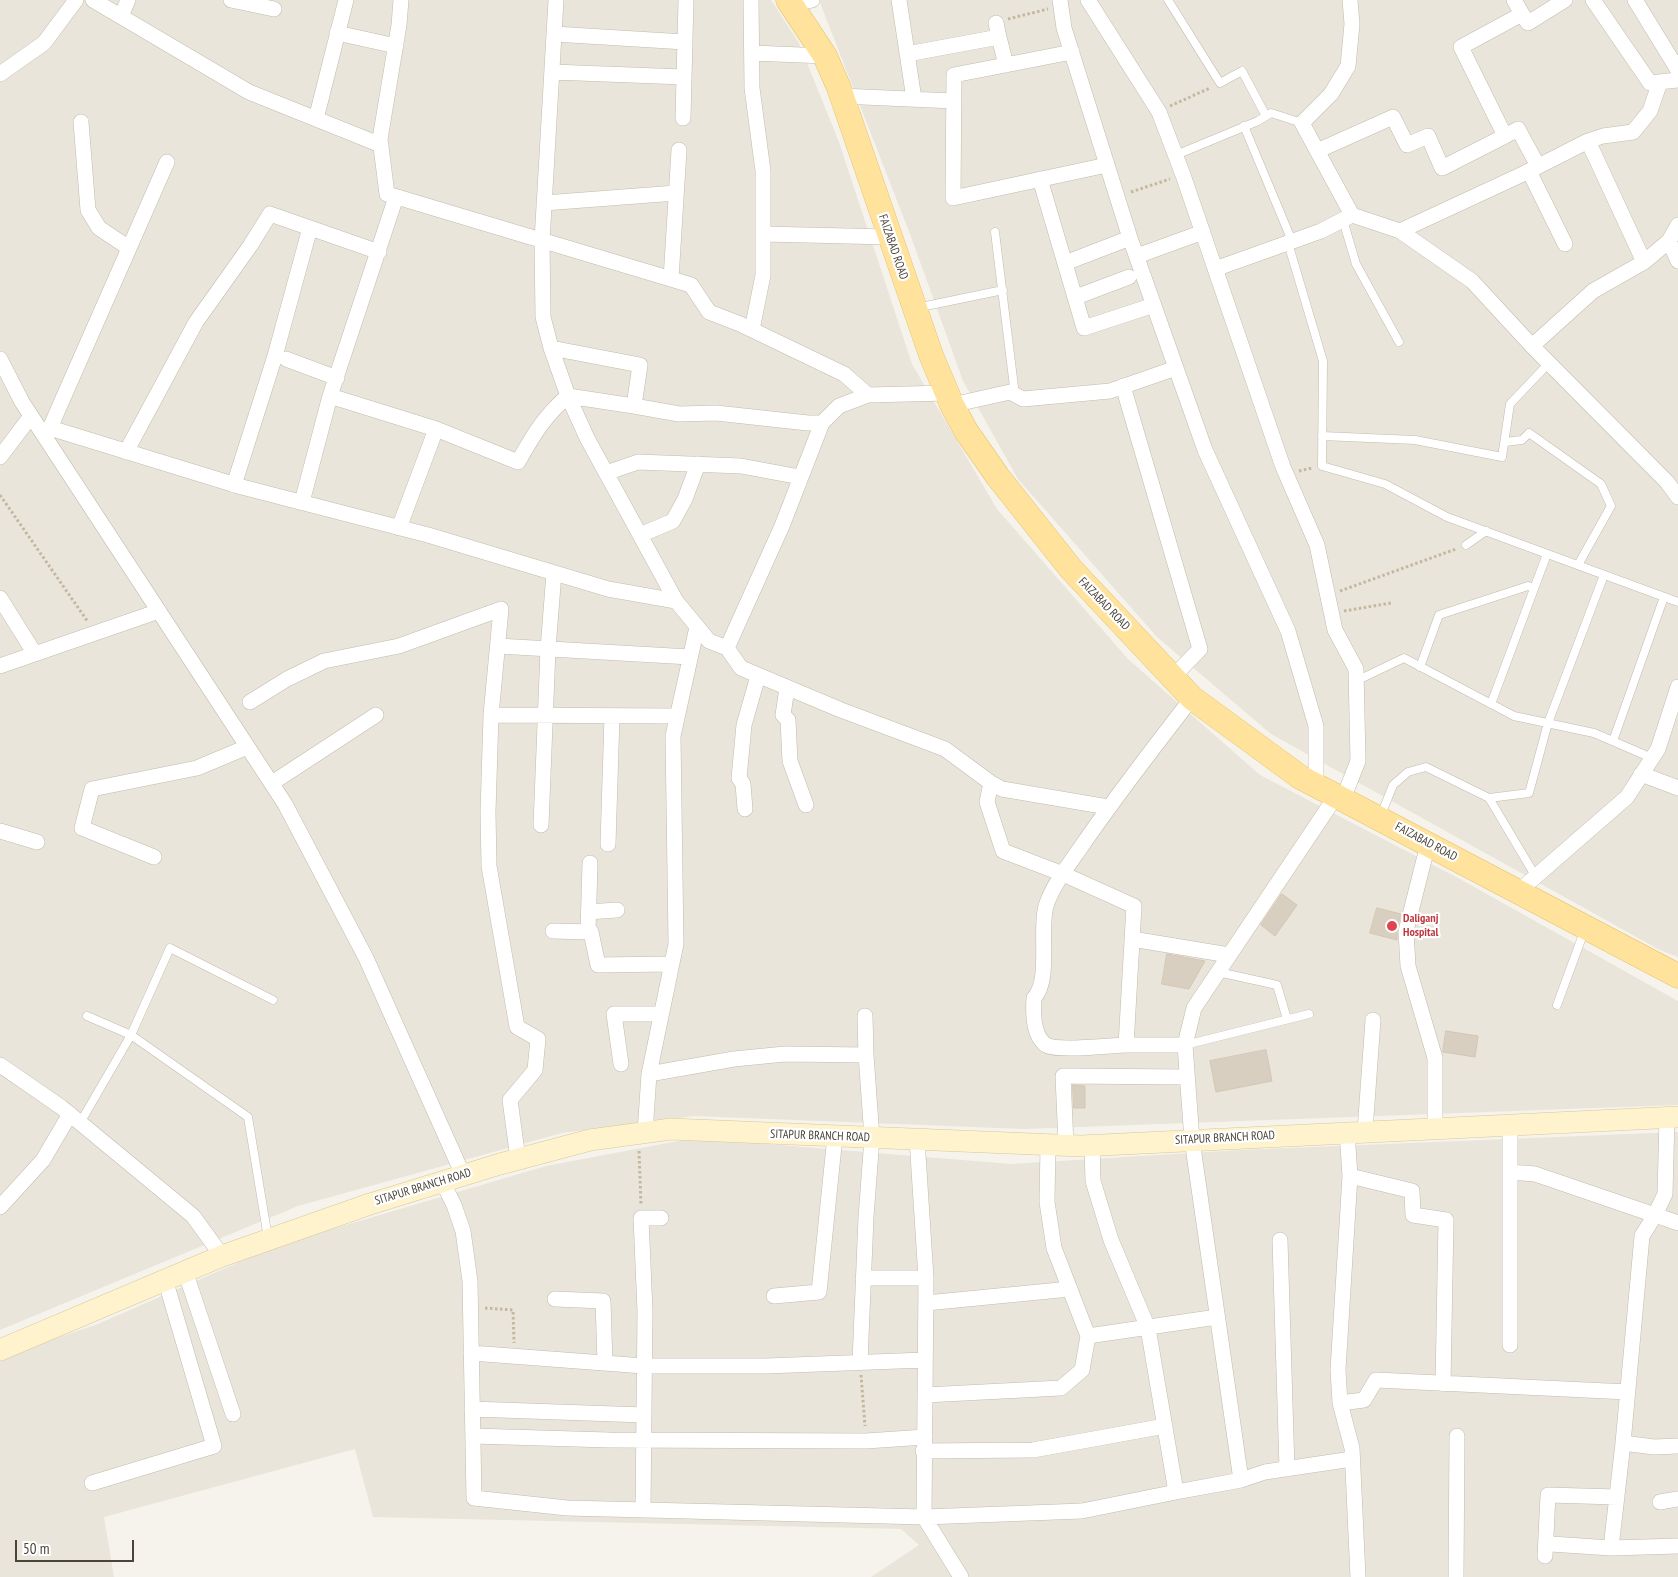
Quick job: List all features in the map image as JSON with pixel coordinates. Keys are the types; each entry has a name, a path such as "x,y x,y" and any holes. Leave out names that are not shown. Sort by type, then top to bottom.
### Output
{"main road":[{"name":"FAIZABAD ROAD","path":"797,2 825,56 841,96 914,308 950,399 966,432 998,477 1071,569 1192,698 1300,777 1428,844 1528,884 1586,927 1678,976"}],"street":[{"path":"0,74 44,43 76,0"},
{"path":"93,0 249,92 381,145"},
{"path":"121,16 128,0"},
{"path":"231,0 274,9"},
{"path":"316,119 346,0"},
{"path":"401,0 396,46 380,139 387,194 691,285 709,312 752,330 844,374 868,395"},
{"path":"556,0 542,241 543,317 551,348 568,396 606,473 676,601 709,641 727,648 740,668 945,749 1002,789 1108,807"},
{"path":"683,118 686,0"},
{"path":"751,0 752,88 763,171 763,274 752,330"},
{"path":"899,0 914,99"},
{"path":"1088,0 1159,112 1176,155 1286,474 1317,545 1335,630 1356,669 1358,761 1332,793 1194,1008 1185,1045 1192,1140 1241,1480"},
{"path":"1348,218 1302,123 1331,94 1348,66 1352,24 1350,0"},
{"path":"1514,0 1528,23 1566,0"},
{"path":"1593,0 1650,83 1678,80"},
{"path":"1635,0 1678,70"},
{"path":"1055,5 1072,52 1130,238 1205,450 1288,631 1316,726 1332,793"},
{"path":"1505,136 1461,47 1522,14"},
{"path":"907,54 998,30 1006,65"},
{"path":"337,33 396,46"},
{"path":"554,34 685,42"},
{"path":"1072,52 954,75 953,198 1107,164"},
{"path":"752,53 825,56"},
{"path":"552,72 684,77"},
{"path":"1400,231 1588,141 1603,136 1633,132 1650,111 1660,82"},
{"path":"841,96 954,100"},
{"path":"1317,151 1393,117 1407,144 1428,136 1442,168 1518,129 1564,244"},
{"path":"81,122 88,210 98,228 130,248"},
{"path":"1588,141 1644,262"},
{"path":"671,279 679,150"},
{"path":"48,433 167,162"},
{"path":"1040,179 1084,328 1154,305"},
{"path":"544,203 676,193"},
{"path":"302,502 330,396 396,197"},
{"path":"126,452 196,322 250,246 270,214 379,252"},
{"path":"1215,269 1321,231 1348,218 1400,231 1472,281 1549,364 1673,484 1678,497"},
{"path":"1532,346 1592,291 1644,262 1669,241 1678,225"},
{"path":"234,485 275,356 310,228"},
{"path":"1137,256 1203,232"},
{"path":"763,234 890,237"},
{"path":"1065,263 1130,238"},
{"path":"1669,241 1678,261"},
{"path":"1076,297 1129,277"},
{"path":"551,348 640,364 634,406"},
{"path":"286,359 337,378"},
{"path":"0,360 22,402 31,416 48,433 159,612 285,804 366,958 463,1175"},
{"path":"727,648 782,526 822,423 839,406 868,395 950,399 1010,392 1023,399 1110,391 1176,368"},
{"path":"1123,386 1200,649 1173,677"},
{"path":"330,396 436,430 518,462 540,424 568,396 679,414 716,413 822,423"},
{"path":"0,457 31,416"},
{"path":"399,528 436,430"},
{"path":"48,433 126,452 234,485 399,528 608,589 676,601"},
{"path":"606,473 638,462 741,466 800,477"},
{"path":"640,535 673,520 685,499 698,464"},
{"path":"541,825 548,649 554,573"},
{"path":"0,598 35,654"},
{"path":"250,702 287,679 324,661 399,646 501,609 491,715 488,812 489,866 517,1028 538,1039 535,1070 510,1100 518,1159"},
{"path":"0,666 159,612"},
{"path":"642,1133 650,1074 676,944 673,736 697,627"},
{"path":"498,646 690,657"},
{"path":"745,809 743,784 739,778 744,724 758,676"},
{"path":"1528,884 1626,797 1658,749 1678,687"},
{"path":"787,688 782,715 788,720 790,761 806,805"},
{"path":"1185,1045 1064,1048 1047,1046 1038,1035 1034,998 1038,994 1043,971 1046,906 1063,874 1108,807 1192,698"},
{"path":"272,783 376,715"},
{"path":"491,715 677,716"},
{"path":"608,844 612,716"},
{"path":"154,857 82,828 92,789 197,768 247,747"},
{"path":"1641,774 1678,788"},
{"path":"991,783 987,802 1003,851 1063,874 1134,906 1126,1045"},
{"path":"0,831 37,842"},
{"path":"1428,844 1406,931 1408,966 1435,1058 1435,1128"},
{"path":"588,932 590,863"},
{"path":"588,912 617,910"},
{"path":"553,931 591,932 598,965 671,964"},
{"path":"1132,939 1229,955"},
{"path":"621,1064 614,1014 661,1014"},
{"path":"860,1362 872,1138 864,1016"},
{"path":"1358,1577 1352,1448 1340,1403 1338,1370 1350,1176 1373,1020"},
{"path":"650,1074 734,1059 785,1054 866,1055"},
{"path":"0,1065 75,1119 192,1216 222,1256"},
{"path":"925,1395 1061,1388 1082,1370 1088,1336 1054,1248 1047,1202 1057,1145 1063,1076 1187,1077"},
{"path":"1611,1548 1623,1443 1642,1236 1665,1194 1672,1118"},
{"name":"SITAPUR BRANCH ROAD","path":"0,1350 222,1256 370,1204 518,1159 590,1140 671,1129 1092,1145 1510,1124 1672,1118"},
{"path":"0,1207 43,1160 75,1119"},
{"path":"1510,1124 1510,1344"},
{"path":"774,1296 819,1292 835,1136"},
{"path":"917,1139 926,1278 924,1517 961,1577"},
{"path":"1092,1145 1093,1181 1111,1240 1148,1328 1176,1492"},
{"path":"1510,1172 1535,1174 1678,1223"},
{"path":"1350,1176 1412,1191 1413,1215 1446,1220 1443,1384"},
{"path":"442,1182 454,1205 463,1231 470,1281 474,1498 567,1508 924,1517 1082,1511 1241,1480 1265,1472 1352,1459"},
{"path":"643,1510 645,1311 641,1218 661,1218"},
{"path":"1280,1240 1287,1468"},
{"path":"185,1271 233,1414"},
{"path":"863,1278 926,1278"},
{"path":"92,1483 214,1446 165,1279"},
{"path":"926,1303 1070,1289"},
{"path":"555,1299 603,1301 605,1363"},
{"path":"1088,1336 1217,1317"},
{"path":"471,1353 644,1366 766,1366 925,1360"},
{"path":"1340,1403 1364,1400 1376,1380 1628,1392"},
{"path":"472,1409 644,1415"},
{"path":"473,1436 644,1440 866,1441 1033,1450 1165,1426"},
{"path":"1456,1577 1457,1436"},
{"path":"1623,1443 1654,1448 1678,1446"},
{"path":"1617,1496 1548,1495 1548,1550 1678,1546"},
{"path":"1660,1502 1678,1498"}],"lane":[{"path":"1168,0 1220,83 1242,71 1266,116"},
{"path":"1176,155 1271,113 1302,123"},
{"path":"1244,126 1290,242 1323,361 1322,466 1385,484 1447,517 1678,602"},
{"path":"1348,218 1356,264 1399,342"},
{"path":"995,232 1015,395"},
{"path":"914,308 1003,290"},
{"path":"1322,436 1415,440 1502,457 1510,404 1549,364"},
{"path":"1505,442 1522,440 1529,433 1601,484 1611,506 1578,565"},
{"path":"1466,545 1486,531"},
{"path":"1490,704 1546,554"},
{"path":"1380,818 1393,785 1408,772 1426,767 1489,798 1529,793 1548,723 1604,575"},
{"path":"1420,667 1439,615 1528,586 1534,588"},
{"path":"1613,742 1664,597"},
{"path":"1356,681 1404,658 1514,716 1594,733 1652,758"},
{"path":"1489,798 1528,884"},
{"path":"1557,1005 1586,927"},
{"path":"75,1119 131,1035 170,948 273,1000"},
{"path":"1218,972 1277,985 1288,1019"},
{"path":"1185,1045 1309,1014"},
{"path":"87,1016 131,1035 248,1117 269,1240"}],"path":[{"path":"998,30 1055,5"},
{"path":"1159,112 1220,83"},
{"path":"1117,196 1183,175"},
{"path":"1286,474 1322,466"},
{"path":"0,495 96,633"},
{"path":"1327,595 1466,545"},
{"path":"1331,613 1391,603"},
{"path":"641,1218 642,1133"},
{"path":"470,1308 512,1310 514,1356"},
{"path":"860,1362 866,1441"}],"shaded area":[{"path":"0,0 771,0 799,43 839,142 912,364 997,509 1128,659 1260,775 1460,879 1678,1001 1678,1105 1024,1129 693,1116 562,1133 298,1206 0,1330"},
{"path":"819,0 1678,0 1678,957 1658,949 1271,734 1157,637 1018,479 963,381 910,234"},
{"path":"1678,1132 1678,1577 871,1577 919,1545 901,1529 373,1517 355,1449 104,1517 114,1577 0,1577 0,1360 30,1347 98,1324 278,1245 546,1166 694,1138 1011,1164 1240,1150"}],"building":[{"path":"1282,894 1297,905 1275,936 1261,925"},
{"path":"1377,908 1401,914 1397,929 1397,940 1370,933"},
{"path":"1167,954 1205,961 1189,989 1162,984"},
{"path":"1446,1031 1478,1036 1475,1057 1443,1052"},
{"path":"1266,1050 1272,1081 1216,1092 1210,1061"},
{"path":"1073,1085 1085,1086 1085,1108 1074,1108"}],"place":[{"name":"Daliganj Hospital","path":"1392,926"}]}
